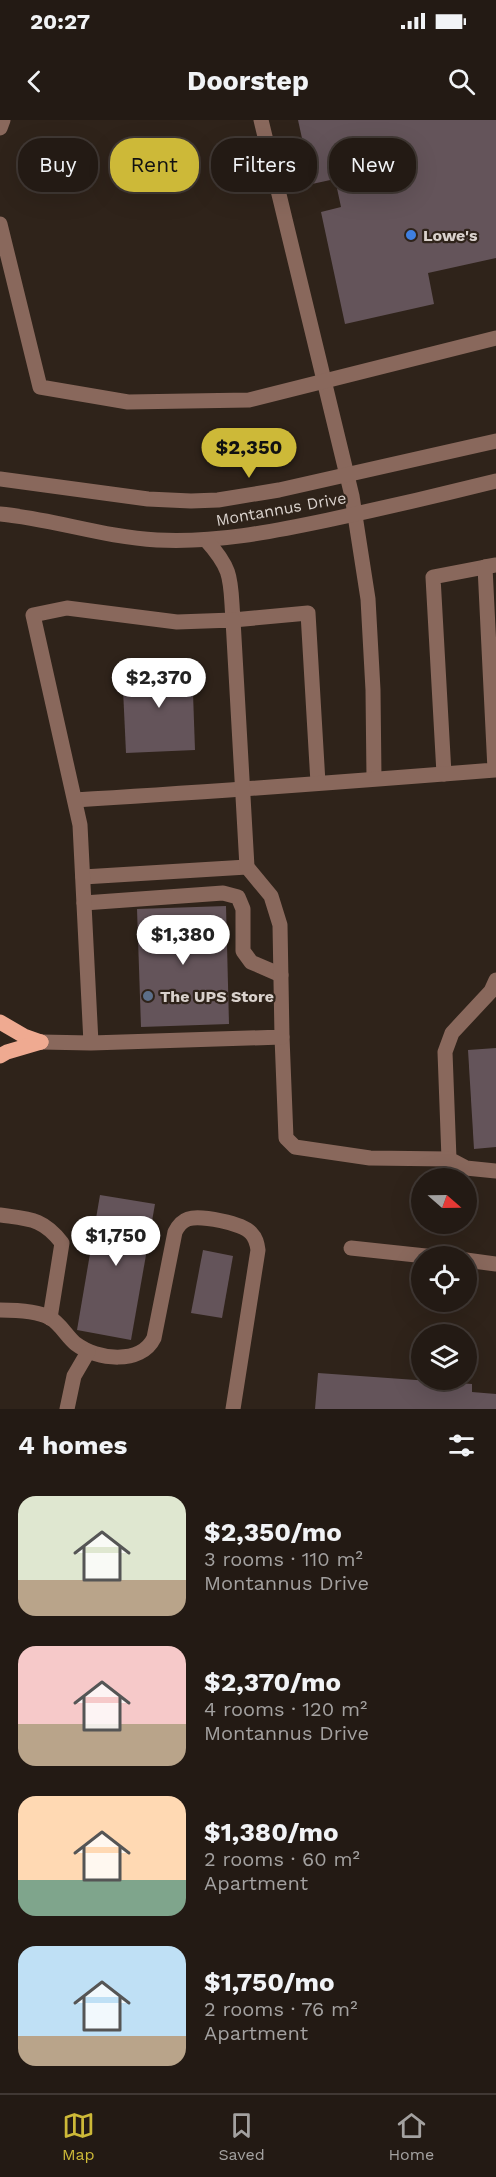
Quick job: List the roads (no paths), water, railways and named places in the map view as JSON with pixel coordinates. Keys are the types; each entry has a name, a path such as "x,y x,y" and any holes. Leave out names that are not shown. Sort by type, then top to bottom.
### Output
{"main road":[{"path":"0,1022 24,1036 41,1042"},
{"path":"0,1056 41,1042"}],"street":[{"path":"0,128 3,120"},
{"path":"261,120 355,514 368,599 373,690 374,778"},
{"path":"0,224 40,387 128,402 249,400 496,339"},
{"name":"Montannus Drive","path":"0,479 112,495 191,501 254,495 496,441"},
{"name":"Montannus Drive","path":"0,514 128,537 206,540 252,535 496,481"},
{"path":"206,540 227,567 230,580 248,867 272,896 280,925 286,1138 295,1147 370,1158 449,1159 466,1168 496,1171"},
{"path":"444,774 433,577 490,566 496,785"},
{"path":"91,1043 80,825 33,615 67,608 177,622 308,614 318,783"},
{"path":"75,800 243,790 495,770"},
{"path":"83,877 248,867"},
{"path":"84,903 223,893 238,897 243,909 243,951 251,962 281,975"},
{"path":"449,1159 445,1052 452,1033 491,991 496,980"},
{"path":"41,1042 91,1043 282,1037"},
{"path":"0,1215 33,1220 51,1228 62,1243 51,1318"},
{"path":"0,1310 18,1310 51,1318 74,1343 88,1352 131,1357 140,1354 151,1345 154,1338 175,1232 180,1224 187,1219 198,1217 241,1226 250,1232 256,1241 258,1250 233,1409"},
{"path":"351,1248 411,1254"},
{"path":"477,1261 496,1264"},
{"path":"67,1409 74,1376 88,1352"}],"place":[{"name":"Lowe's","path":"411,235"},
{"name":"The UPS Store","path":"148,996"}]}
